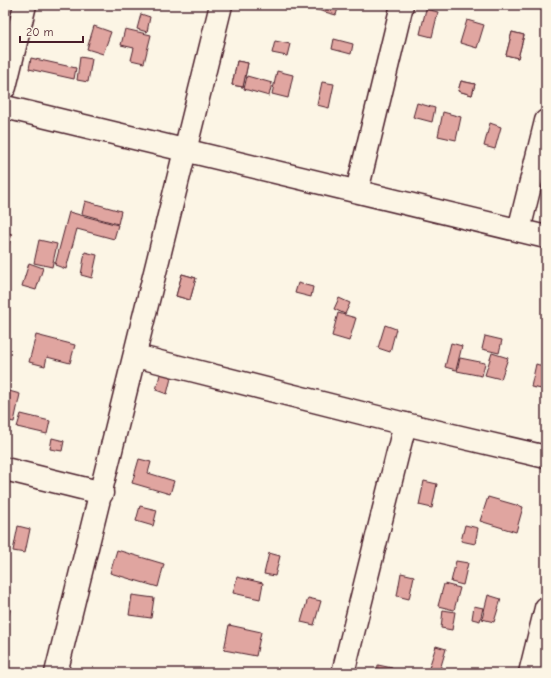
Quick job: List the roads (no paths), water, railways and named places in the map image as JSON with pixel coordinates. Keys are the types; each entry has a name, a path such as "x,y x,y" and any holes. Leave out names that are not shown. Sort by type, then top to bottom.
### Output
{"street":[{"path":"5,87 25,5"},
{"path":"56,673 136,356 221,5"},
{"path":"357,191 402,5"},
{"path":"5,107 546,237"},
{"path":"519,230 546,121"},
{"path":"136,356 404,424 546,457"},
{"path":"343,673 404,424"},
{"path":"5,468 102,493"},
{"path":"530,673 546,608"}]}
